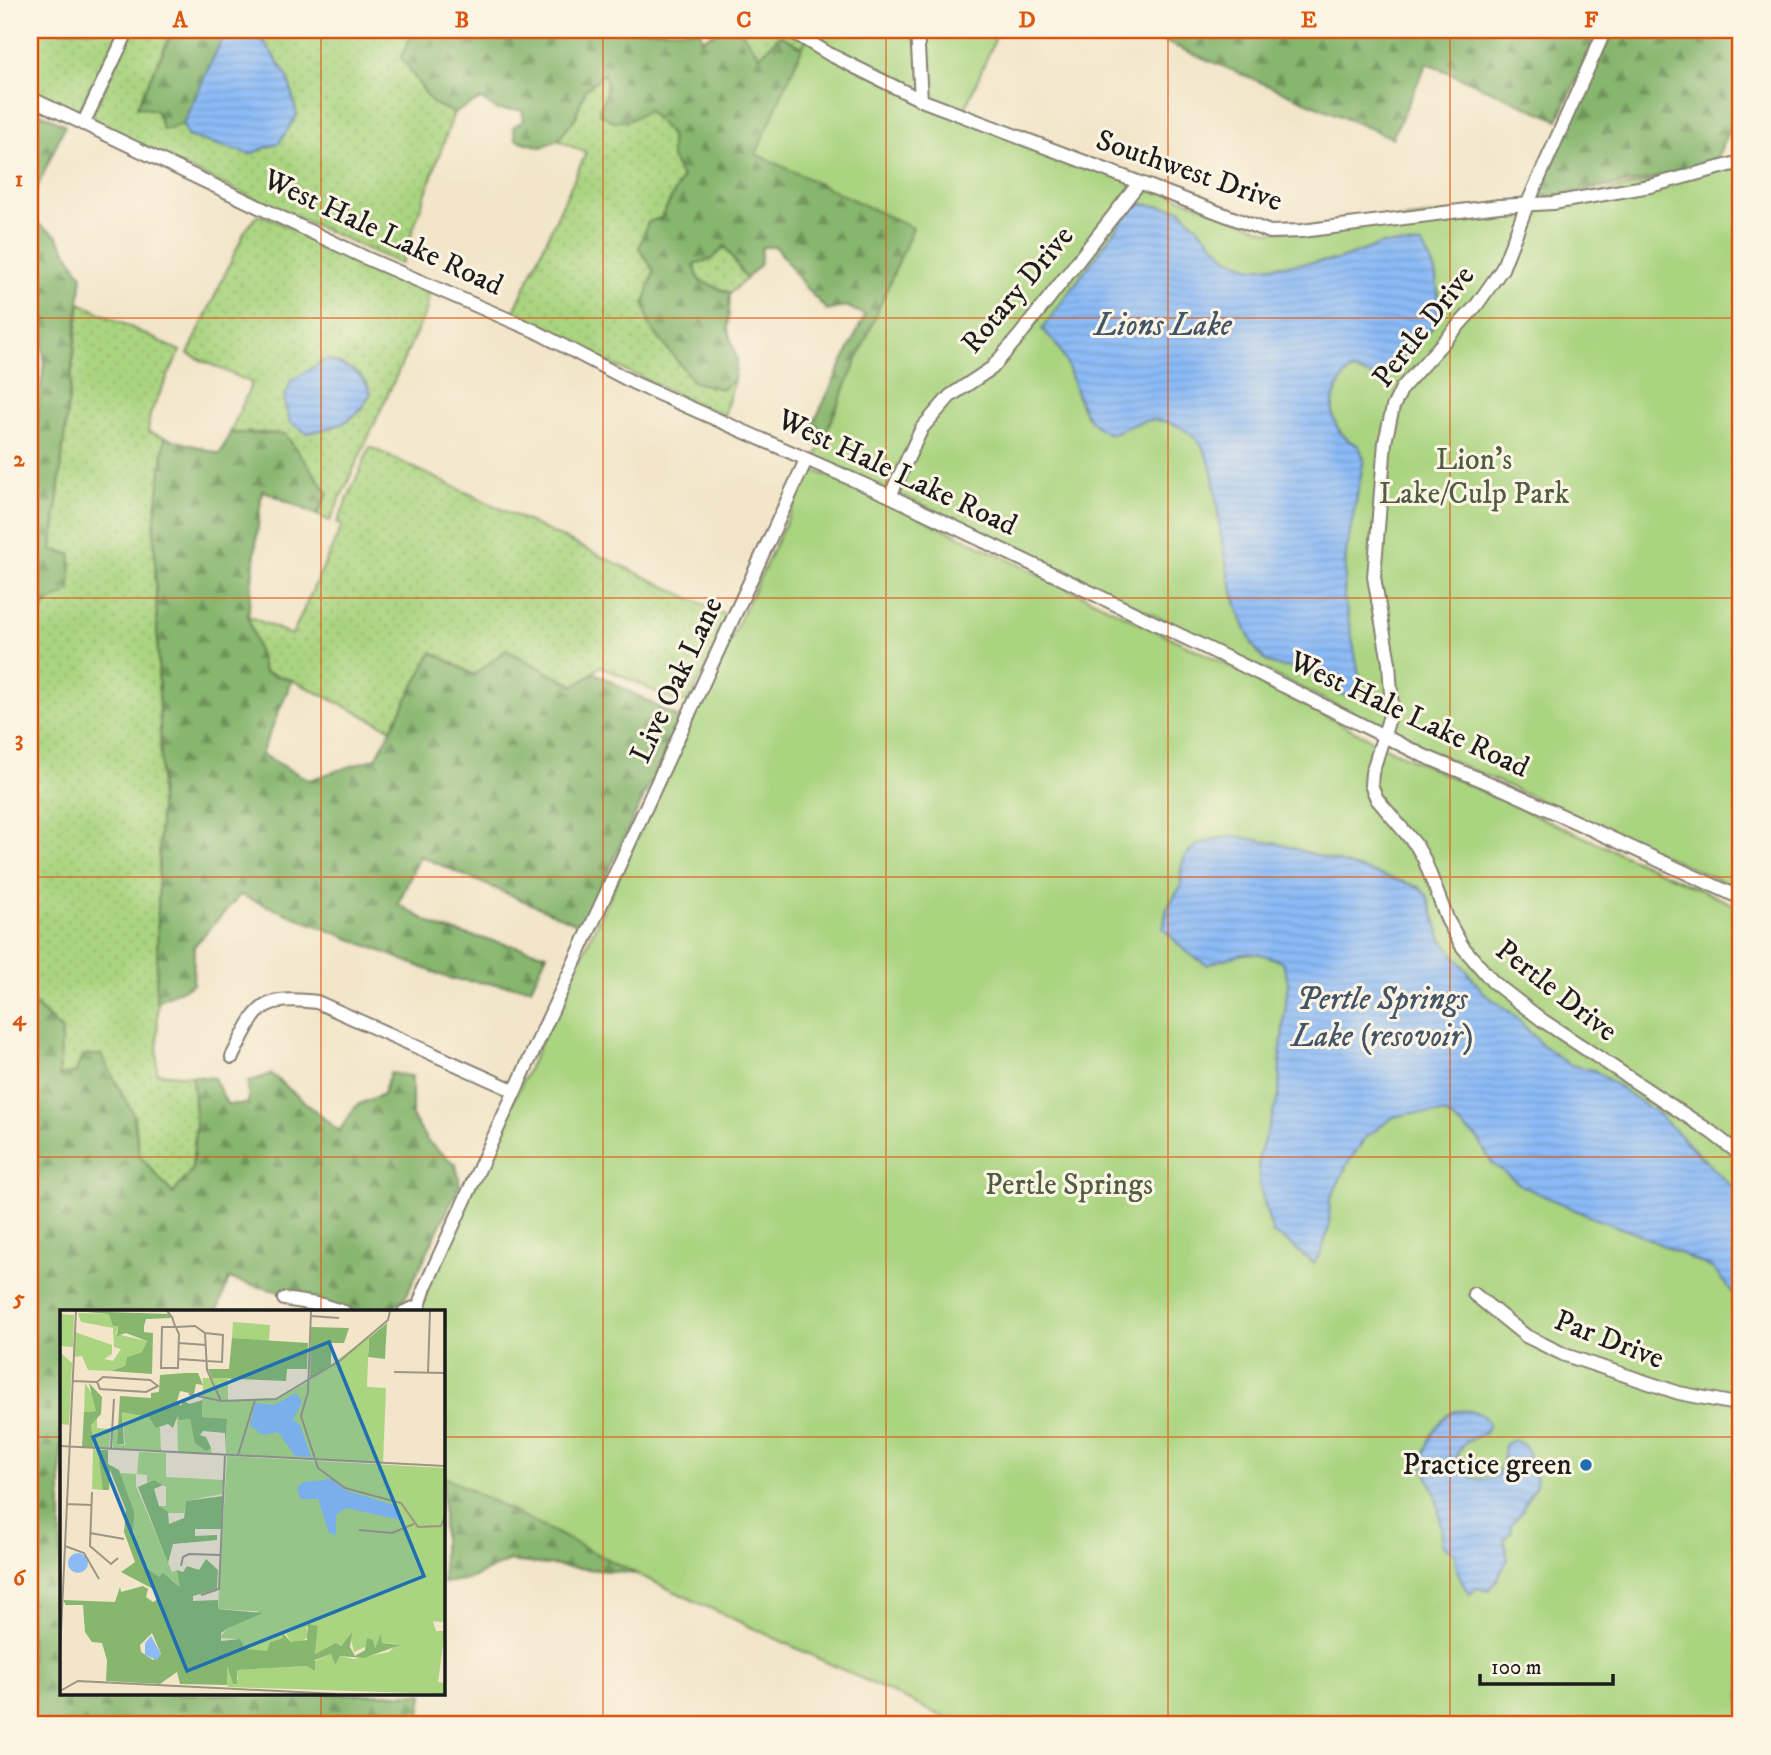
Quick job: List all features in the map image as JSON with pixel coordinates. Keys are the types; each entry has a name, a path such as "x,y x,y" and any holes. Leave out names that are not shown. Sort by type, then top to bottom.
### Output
{"street":[{"path":"83,124 128,30"},
{"name":"Southwest Drive","path":"790,30 805,41 921,100 1255,228 1281,233 1553,203 1650,186 1741,162"},
{"path":"917,30 921,100"},
{"name":"Pertle Drive","path":"1605,30 1527,205 1512,248 1488,291 1402,388 1393,407 1385,442 1374,551 1374,577 1389,663 1392,709 1372,773 1371,785 1377,799 1416,845 1448,921 1472,959 1493,982 1542,1020 1712,1132 1741,1155"},
{"name":"West Hale Lake Road","path":"30,97 366,258 535,331 635,383 890,496 1424,756 1508,791 1741,898"},
{"name":"Rotary Drive","path":"890,496 922,428 929,419 950,396 992,368 1139,183"},
{"name":"Live Oak Lane","path":"409,1310 419,1306 425,1287 806,460"},
{"path":"232,1057 248,1025 267,1004 290,999 317,1002 515,1091"},
{"name":"Par Drive","path":"1474,1294 1526,1336 1565,1354 1679,1393 1740,1405"},
{"path":"284,1299 337,1310"}],"green space":[{"path":"30,30 120,30 78,112 30,93"},
{"path":"132,30 173,30 138,106 157,111 163,130 183,124 187,136 250,154 288,77 256,30 414,30 401,57 432,103 454,113 401,264 120,138 97,125 93,112"},
{"path":"173,30 226,30 183,124 163,130 157,111 137,106"},
{"path":"414,30 701,30 701,39 721,30 740,30 760,56 780,35 803,48 757,154 913,228 820,447 808,435 865,315 846,306 828,311 806,288 776,247 762,247 760,265 746,279 725,246 712,259 694,264 699,280 730,293 728,329 737,360 734,380 721,389 694,382 650,327 644,304 654,271 639,248 648,222 661,218 682,178 671,157 671,135 648,110 630,120 614,122 599,113 607,88 604,73 585,90 575,118 558,140 541,147 516,140 513,127 524,120 522,110 497,110 481,99 454,113 432,103 401,57"},
{"path":"740,30 810,30 803,48 780,35 760,57"},
{"name":"Lion's Lake/Culp Park","path":"810,30 999,30 962,116 1270,232 1553,203 1741,162 1741,890 1410,742 1030,554 816,457 913,228 756,154"},
{"path":"1137,30 1599,30 1558,120 1427,63 1392,138"},
{"path":"1613,30 1741,30 1741,100 1716,161 1647,180 1546,197 1540,194 1542,185"},
{"path":"605,73 607,88 630,119 648,110 671,135 671,157 682,178 661,218 648,223 639,248 654,271 644,304 721,389 734,380 724,416 511,318 586,153 558,140 575,118 585,90"},
{"path":"30,108 65,125 30,204"},
{"path":"257,216 265,216 429,295 426,311 330,521 317,515 328,493 285,434 230,433 252,383 188,354 245,231","holes":["342,365 359,374 367,383 363,409 331,428"]},
{"path":"30,219 56,235 82,276 52,550 71,554 70,591 45,605 30,635 30,478 44,362 40,279 30,255"},
{"path":"725,246 746,279 730,293 698,280 694,264 712,259"},
{"path":"80,303 180,351 150,414 148,432 165,437 154,526 161,760 157,1073 192,1076 196,1124 192,1170 173,1194 140,1156 133,1113 76,1072 59,1077 62,1031 30,1000 30,635 45,605"},
{"path":"230,433 285,434 328,493 317,515 262,490 248,616 264,672 292,680 261,754 309,780 376,758 432,652 474,675 506,650 574,686 595,673 681,719 582,926 420,856 398,904 440,928 547,954 531,988 451,979 240,895 194,946 193,984 156,1002 161,760 154,526 165,437 220,454"},
{"path":"370,447 730,617 692,696 686,702 675,701 601,666 575,686 506,650 474,675 433,652 391,729 292,680 264,672 248,616 292,635 342,526 337,523"},
{"name":"Pertle Springs","path":"814,470 907,511 1232,667 1389,749 1741,908 1741,1725 961,1725 637,1574 444,1477 444,1310 415,1310 808,475"},
{"path":"30,1000 62,1031 59,1076 76,1072 82,1055 101,1055 133,1113 140,1156 173,1194 192,1169 196,1124 192,1076 214,1078 227,1104 248,1104 248,1082 271,1074 339,1131 357,1105 383,1094 390,1073 412,1076 412,1116 428,1142 456,1165 460,1184 405,1298 390,1310 351,1310 229,1279 218,1310 60,1310 60,1696 423,1696 420,1716 422,1725 30,1725"},
{"path":"444,1477 637,1574 509,1561 469,1579 444,1583"}],"water":[{"path":"226,30 256,30 288,77 297,115 279,143 250,154 187,136 183,124"},
{"name":"Lions Lake","path":"1135,203 1180,209 1228,258 1251,268 1337,260 1382,244 1422,245 1433,266 1439,314 1436,323 1411,350 1383,373 1374,376 1351,370 1343,379 1334,400 1335,422 1348,440 1359,446 1364,459 1346,554 1344,597 1359,674 1357,691 1350,697 1336,692 1304,671 1271,664 1252,644 1239,613 1229,577 1208,459 1195,438 1182,428 1158,420 1141,422 1110,434 1099,428 1091,421 1080,403 1061,351 1042,329"},
{"path":"327,359 359,375 371,393 359,411 345,422 307,433 290,422 284,400 291,381"},
{"name":"Pertle Springs Lake (resovoir)","path":"1234,836 1280,844 1419,887 1427,895 1441,938 1484,993 1514,1015 1541,1044 1570,1065 1594,1070 1656,1112 1741,1196 1741,1314 1735,1295 1712,1268 1522,1186 1492,1163 1478,1139 1446,1114 1411,1113 1394,1117 1366,1137 1348,1163 1330,1200 1329,1228 1321,1253 1314,1263 1273,1234 1259,1184 1259,1155 1279,1095 1288,982 1283,963 1263,955 1245,954 1207,965 1185,951 1163,928 1167,908 1181,886 1183,862 1187,854 1201,843"},
{"path":"1455,1411 1479,1414 1489,1425 1485,1433 1466,1442 1460,1449 1457,1460 1467,1475 1478,1479 1496,1476 1503,1462 1505,1444 1514,1440 1525,1446 1536,1482 1524,1510 1511,1524 1511,1532 1504,1540 1508,1559 1497,1580 1488,1591 1477,1588 1470,1594 1459,1575 1455,1554 1442,1544 1437,1502 1424,1462 1427,1444 1436,1427"}],"place":[{"name":"Practice green","path":"1586,1465"}]}
